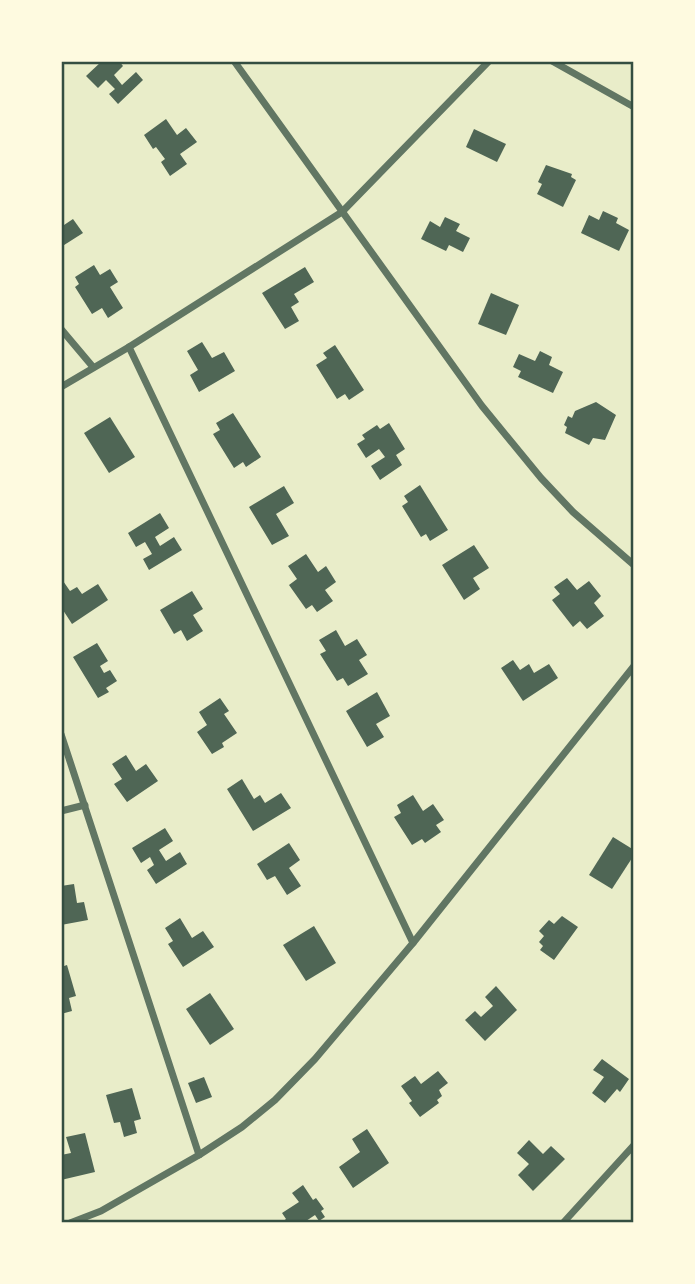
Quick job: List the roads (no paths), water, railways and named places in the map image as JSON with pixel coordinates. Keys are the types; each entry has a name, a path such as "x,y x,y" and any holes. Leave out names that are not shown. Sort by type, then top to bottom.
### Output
{"street":[{"path":"234,61 482,406 541,478 573,512 634,565"},
{"path":"61,387 342,212 489,61"},
{"path":"552,61 634,107"},
{"path":"61,329 93,367"},
{"path":"129,347 413,943"},
{"path":"70,1223 101,1211 199,1155 242,1127 275,1100 315,1059 413,943 634,666"},
{"path":"61,734 199,1155"},
{"path":"61,811 85,805"},
{"path":"563,1223 634,1145"}]}
